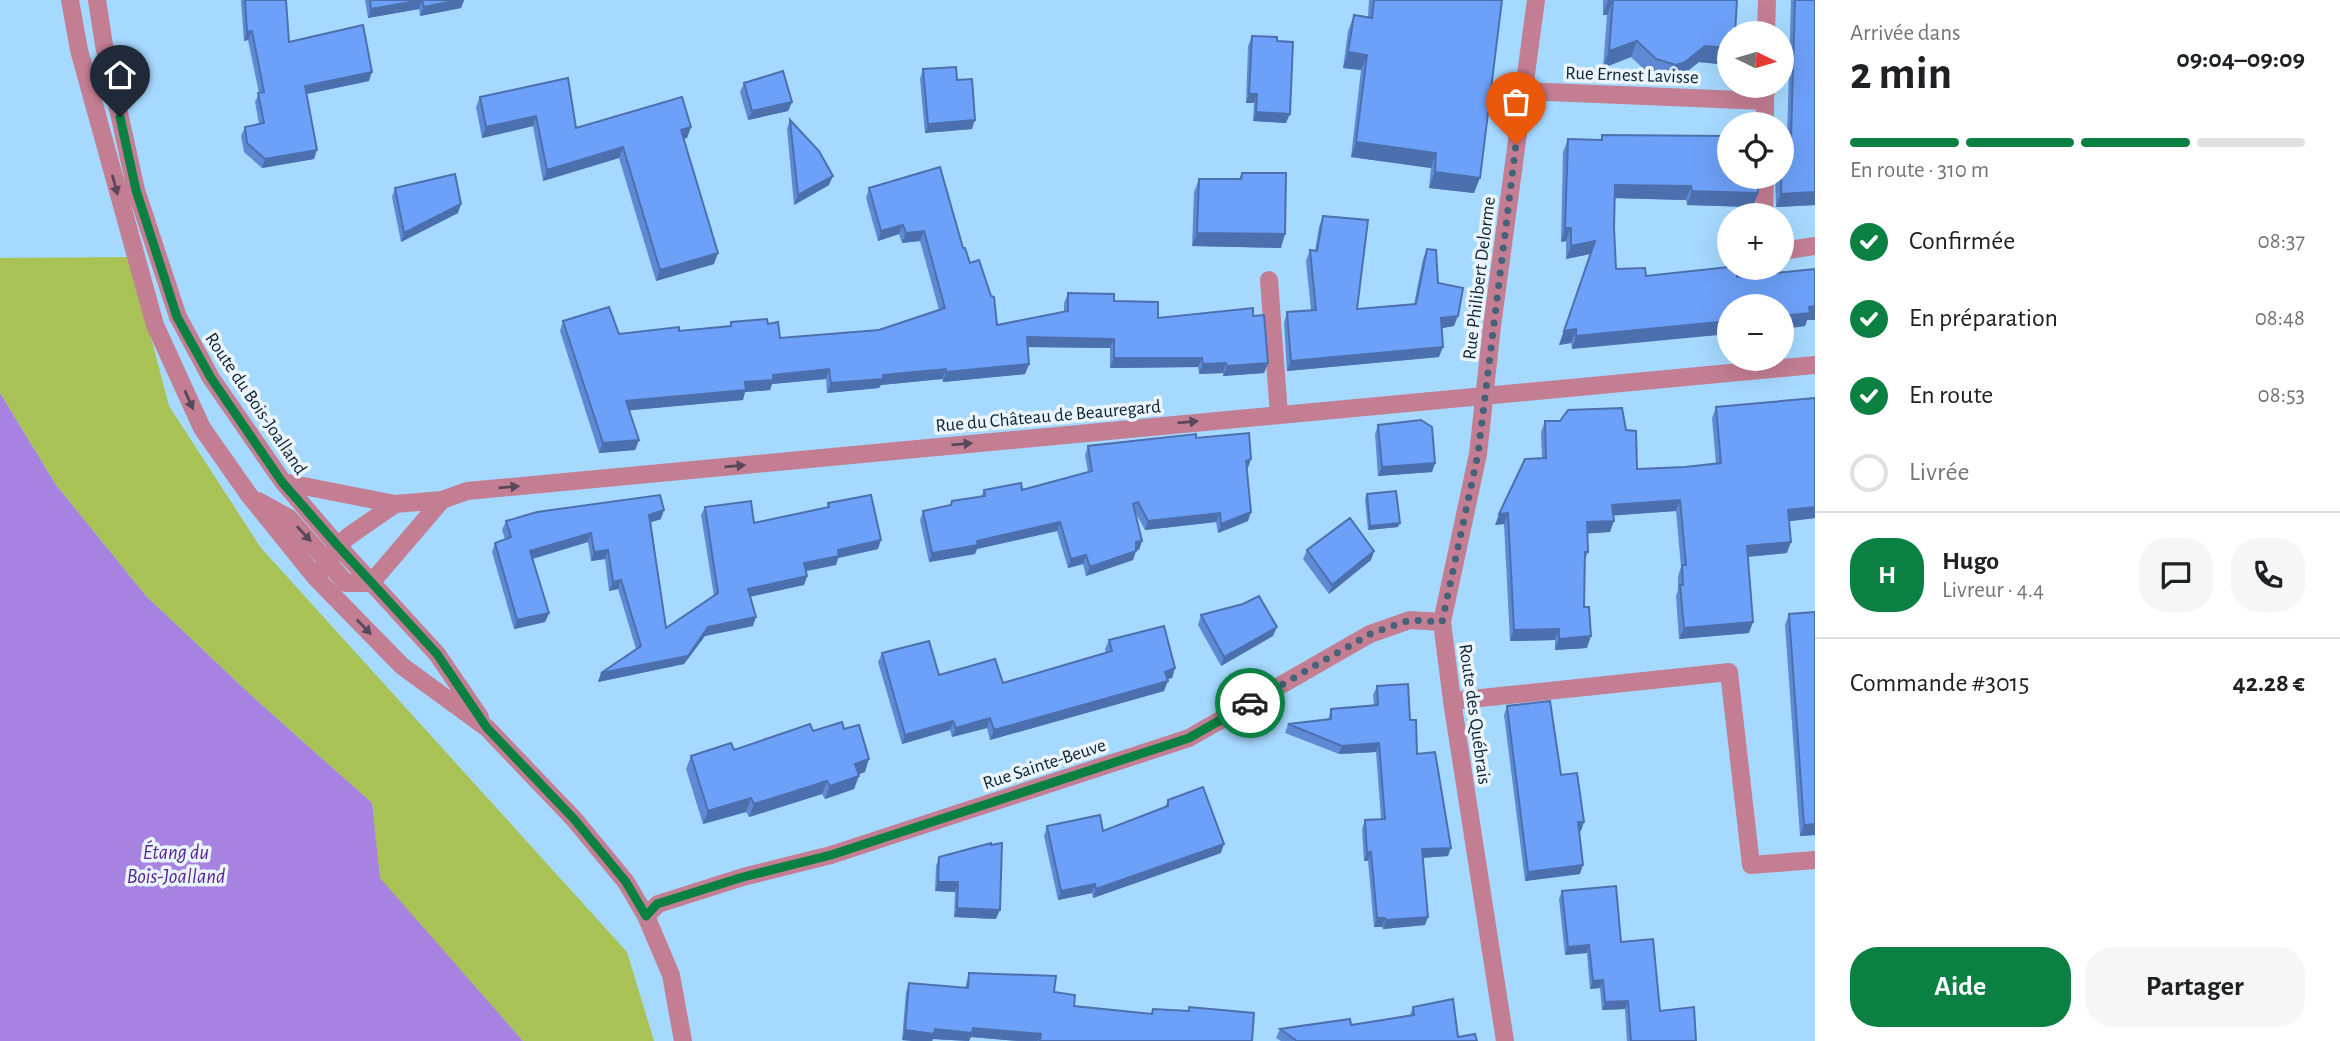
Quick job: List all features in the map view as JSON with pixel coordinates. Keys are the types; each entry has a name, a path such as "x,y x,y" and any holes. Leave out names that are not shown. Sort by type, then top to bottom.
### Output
{"street":[{"path":"70,0 79,50 155,326 202,428 248,495 316,578 402,666 487,728"},
{"name":"Route du Bois-Joalland","path":"97,0 104,45 136,190 177,317 211,378 333,554"},
{"name":"Rue Philibert Delorme","path":"1486,395 1492,326 1536,0"},
{"path":"1766,21 1767,0"},
{"name":"Rue Ernest Lavisse","path":"1523,91 1717,93"},
{"path":"1794,249 1815,246"},
{"path":"1269,280 1279,415"},
{"name":"Rue du Château de Beauregard","path":"316,578 349,536 395,504 442,500 467,491 1815,365"},
{"name":"Route des Québrais","path":"1486,395 1478,454 1442,622 1505,1041"},
{"path":"282,482 395,504"},
{"path":"248,495 289,518 333,554 346,583 371,583 437,654 487,728 574,819 626,882 646,916 671,975 683,1041"},
{"path":"371,583 442,500"},
{"name":"Rue Sainte-Beuve","path":"646,916 657,904 743,877 831,855 1189,738 1370,634 1410,620 1442,622"},
{"path":"1452,701 1730,672 1751,865 1815,860"}],"green space":[{"path":"130,257 169,406 261,548 627,952 654,1041 523,1041 379,878 372,803 254,698 146,596 56,485 0,393 0,258"}],"water":[{"name":"Étang du Bois-Joalland","path":"0,393 56,485 146,596 254,698 372,803 380,878 523,1041 0,1041"}],"building":[{"path":"245,0 286,0 289,42 363,25 372,72 305,86 317,150 265,159 247,143 245,127 264,123 258,93 264,92 252,31 247,32"},
{"path":"370,0 422,0 371,9"},
{"path":"422,0 458,0 424,7"},
{"path":"1374,0 1502,0 1480,178 1435,172 1436,153 1356,142 1367,55 1348,52 1354,15 1372,18"},
{"path":"1613,0 1737,0 1736,21 1717,21 1717,47 1705,46 1685,62 1676,65 1656,59 1637,41 1609,51"},
{"path":"1795,0 1815,0 1815,192 1781,194 1781,189 1794,189 1794,112 1792,112"},
{"path":"1252,36 1277,37 1277,41 1293,42 1290,114 1256,112 1257,94 1249,94"},
{"path":"956,67 957,80 972,79 975,120 928,124 923,69"},
{"path":"783,71 792,102 752,111 744,83"},
{"path":"568,78 576,128 682,97 691,127 681,130 718,253 660,270 623,147 547,170 536,116 486,127 480,97"},
{"path":"790,120 819,151 833,176 798,195"},
{"path":"1602,135 1717,136 1717,189 1758,189 1758,193 1692,191 1691,186 1615,185 1616,269 1645,268 1646,276 1717,268 1717,280 1794,280 1794,271 1815,269 1815,306 1809,307 1810,313 1794,315 1794,294 1717,294 1717,322 1576,336 1576,329 1564,331 1595,241 1571,246 1571,228 1565,228 1568,139 1602,140"},
{"path":"940,167 963,248 970,263 979,260 991,296 994,297 997,325 1068,311 1068,293 1114,294 1114,301 1158,302 1158,318 1253,308 1253,316 1264,315 1268,363 1227,366 1226,363 1203,364 1202,358 1114,358 1114,339 1027,337 1029,364 883,375 883,379 831,383 829,369 773,375 773,380 745,382 746,390 626,401 639,440 603,443 563,321 609,307 619,334 679,327 679,331 731,326 731,322 767,319 768,324 778,322 780,338 879,330 945,308 924,231 906,233 903,225 881,231 869,188"},
{"path":"1242,173 1286,173 1285,234 1197,233 1199,179 1241,179"},
{"path":"455,174 461,204 404,233 395,188"},
{"path":"1323,216 1368,220 1357,309 1416,304 1427,249 1436,250 1438,283 1463,288 1458,316 1441,318 1443,347 1291,361 1287,312 1316,310 1310,250 1317,251"},
{"path":"1815,398 1815,507 1788,510 1791,542 1747,546 1753,622 1684,628 1680,585 1683,585 1682,565 1686,565 1680,500 1612,505 1614,521 1587,522 1584,607 1589,607 1591,636 1559,639 1559,629 1514,630 1508,513 1499,514 1525,459 1546,458 1545,421 1560,421 1568,410 1622,408 1626,430 1636,431 1637,469 1685,467 1721,463 1716,407"},
{"path":"1421,420 1432,427 1435,463 1382,467 1378,425"},
{"path":"1249,433 1251,459 1246,461 1251,512 1221,524 1220,513 1148,521 1138,502 1133,504 1142,541 1136,542 1136,551 1090,567 1086,555 1071,559 1060,522 977,541 978,545 932,553 923,511 951,505 952,501 985,496 984,490 1021,483 1022,490 1092,471 1088,446 1196,434 1196,438"},
{"path":"1396,491 1400,523 1370,526 1367,494"},
{"path":"660,495 664,510 649,515 666,628 718,593 705,507 751,501 754,523 829,507 828,503 871,495 881,540 838,550 839,556 804,563 807,576 748,589 756,617 708,627 688,656 601,673 641,646 621,580 613,582 608,550 594,552 591,533 530,551 549,613 517,620 495,543 511,537 506,521 537,512"},
{"path":"1350,518 1374,551 1332,585 1307,550"},
{"path":"1259,596 1277,627 1224,657 1201,615 1243,604"},
{"path":"1815,612 1815,824 1804,825 1789,614"},
{"path":"1164,626 1175,668 1165,672 1168,681 994,730 990,718 956,728 953,721 905,735 882,653 929,641 939,675 995,659 1003,683 1112,651 1109,640"},
{"path":"1408,684 1410,720 1416,720 1417,754 1435,752 1451,848 1422,849 1428,917 1386,920 1377,918 1365,820 1385,819 1379,743 1342,746 1288,724 1331,719 1331,709 1378,705 1377,686"},
{"path":"1550,701 1561,775 1577,773 1584,822 1578,822 1583,865 1528,872 1507,706"},
{"path":"842,722 844,729 859,725 869,759 855,764 859,776 830,786 827,781 754,804 751,798 708,811 691,756 731,743 734,750 810,724 813,731"},
{"path":"1203,787 1224,844 1096,889 1095,884 1061,891 1047,826 1100,815 1103,831 1168,806 1168,800"},
{"path":"991,843 1002,843 1000,910 957,908 958,882 938,882 939,857"},
{"path":"1616,886 1621,942 1653,939 1660,1011 1694,1007 1696,1041 1631,1041 1628,1001 1605,1002 1603,980 1593,981 1589,945 1568,947 1562,891"},
{"path":"969,973 1056,976 1054,992 1075,995 1074,1006 1152,1014 1153,1009 1189,1011 1189,1007 1254,1013 1252,1041 1040,1041 1041,1034 973,1028 972,1033 935,1029 934,1034 905,1030 909,983 968,988"},
{"path":"1453,999 1458,1037 1475,1034 1477,1041 1297,1041 1280,1029 1350,1019 1351,1025 1414,1015 1413,1007"}],"way so far":[{"path":"1250,703 1370,634 1410,620 1442,622 1478,454 1516,144"}],"route":[{"path":"120,117 136,190 177,317 211,378 282,482 437,654 487,728 574,819 626,882 646,916 657,904 743,877 831,855 1189,738 1250,703"}]}
